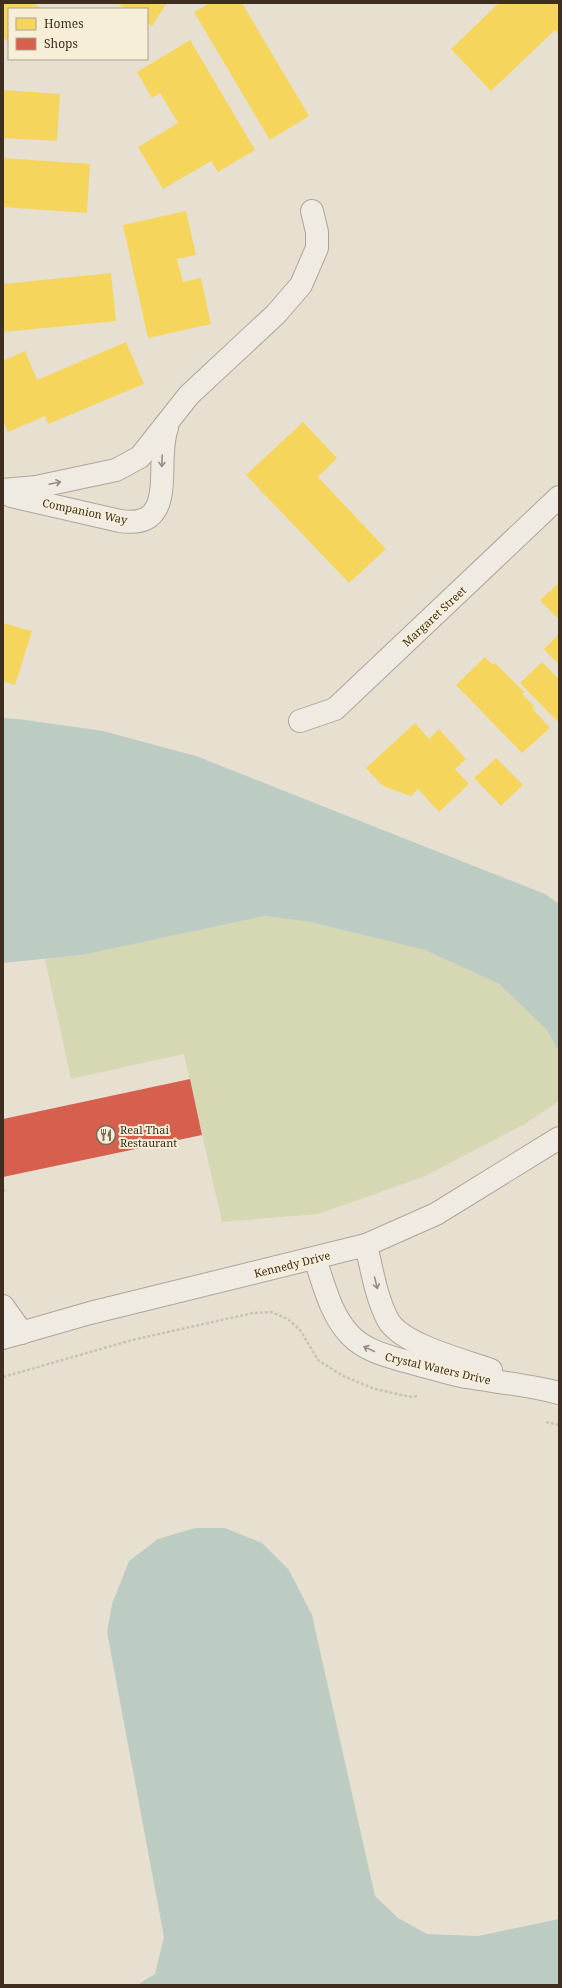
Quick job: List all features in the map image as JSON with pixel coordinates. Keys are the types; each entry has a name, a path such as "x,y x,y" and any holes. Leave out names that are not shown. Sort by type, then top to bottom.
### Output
{"street":[{"name":"Companion Way","path":"3,490 36,487 123,468 136,461 144,453 176,411 201,384 276,314 301,285 317,248 317,232 312,211"},
{"name":"Companion Way","path":"3,494 120,521 137,522 146,520 154,514 159,501 163,441 168,425 176,411"},
{"name":"Margaret Street","path":"300,721 335,709 559,497"},
{"name":"Kennedy Drive","path":"12,1336 90,1313 366,1246 436,1214 559,1138"},
{"name":"Crystal Waters Drive","path":"366,1246 382,1306 388,1320 395,1330 411,1341 551,1391"},
{"name":"Crystal Waters Drive","path":"315,1259 338,1319 350,1335 361,1345 380,1354 426,1367 464,1376 551,1391"},
{"path":"3,1306 12,1336"}],"path":[{"path":"3,1377 132,1340 253,1313 271,1312 288,1319"}],"green space":[{"path":"265,916 310,922 425,950 499,984 546,1029 559,1051 559,1101 525,1124 423,1177 318,1214 222,1222 184,1054 71,1079 45,959 82,955"}],"shaded area":[{"path":"3,718 103,731 196,756 545,894 559,904 559,1051 546,1029 499,984 425,950 310,922 265,916 82,955 3,963"},
{"path":"195,1528 225,1528 262,1543 289,1570 312,1615 375,1896 398,1918 427,1934 478,1936 559,1919 559,1985 137,1985 155,1974 164,1937 107,1632 112,1604 129,1561 158,1539"}],"building: Homes":[{"path":"3,3 33,3 40,8 8,8 8,41 3,38"},
{"path":"117,3 167,3 152,26 148,24 148,8 124,8"},
{"path":"210,3 242,3 309,116 270,140 194,12"},
{"path":"499,3 559,3 559,35 555,30 491,91 451,49"},
{"path":"190,40 255,150 218,172 211,161 163,189 138,147 178,123 160,93 152,98 137,72"},
{"path":"3,90 60,94 57,141 3,138"},
{"path":"3,158 90,164 87,213 3,207"},
{"path":"186,211 196,255 177,259 183,282 201,278 211,324 148,338 123,225"},
{"path":"111,273 116,321 3,332 3,284"},
{"path":"126,342 144,384 48,424 45,416 8,432 3,420 3,361 25,351 37,380"},
{"path":"303,422 337,458 318,477 386,549 349,583 246,475"},
{"path":"559,583 559,620 540,600"},
{"path":"3,623 32,631 15,685 3,681"},
{"path":"559,634 559,665 544,649"},
{"path":"485,657 493,665 495,663 524,692 522,694 534,706 532,708 550,728 522,753 456,685"},
{"path":"542,662 559,679 559,723 520,683"},
{"path":"415,723 429,739 439,729 466,759 455,769 469,784 439,812 418,789 411,796 383,786 366,768"},
{"path":"496,758 523,785 501,806 474,778"}],"building: Shops":[{"path":"190,1079 202,1135 3,1177 3,1119"}],"place":[{"name":"Real Thai Restaurant","path":"106,1135"}]}
